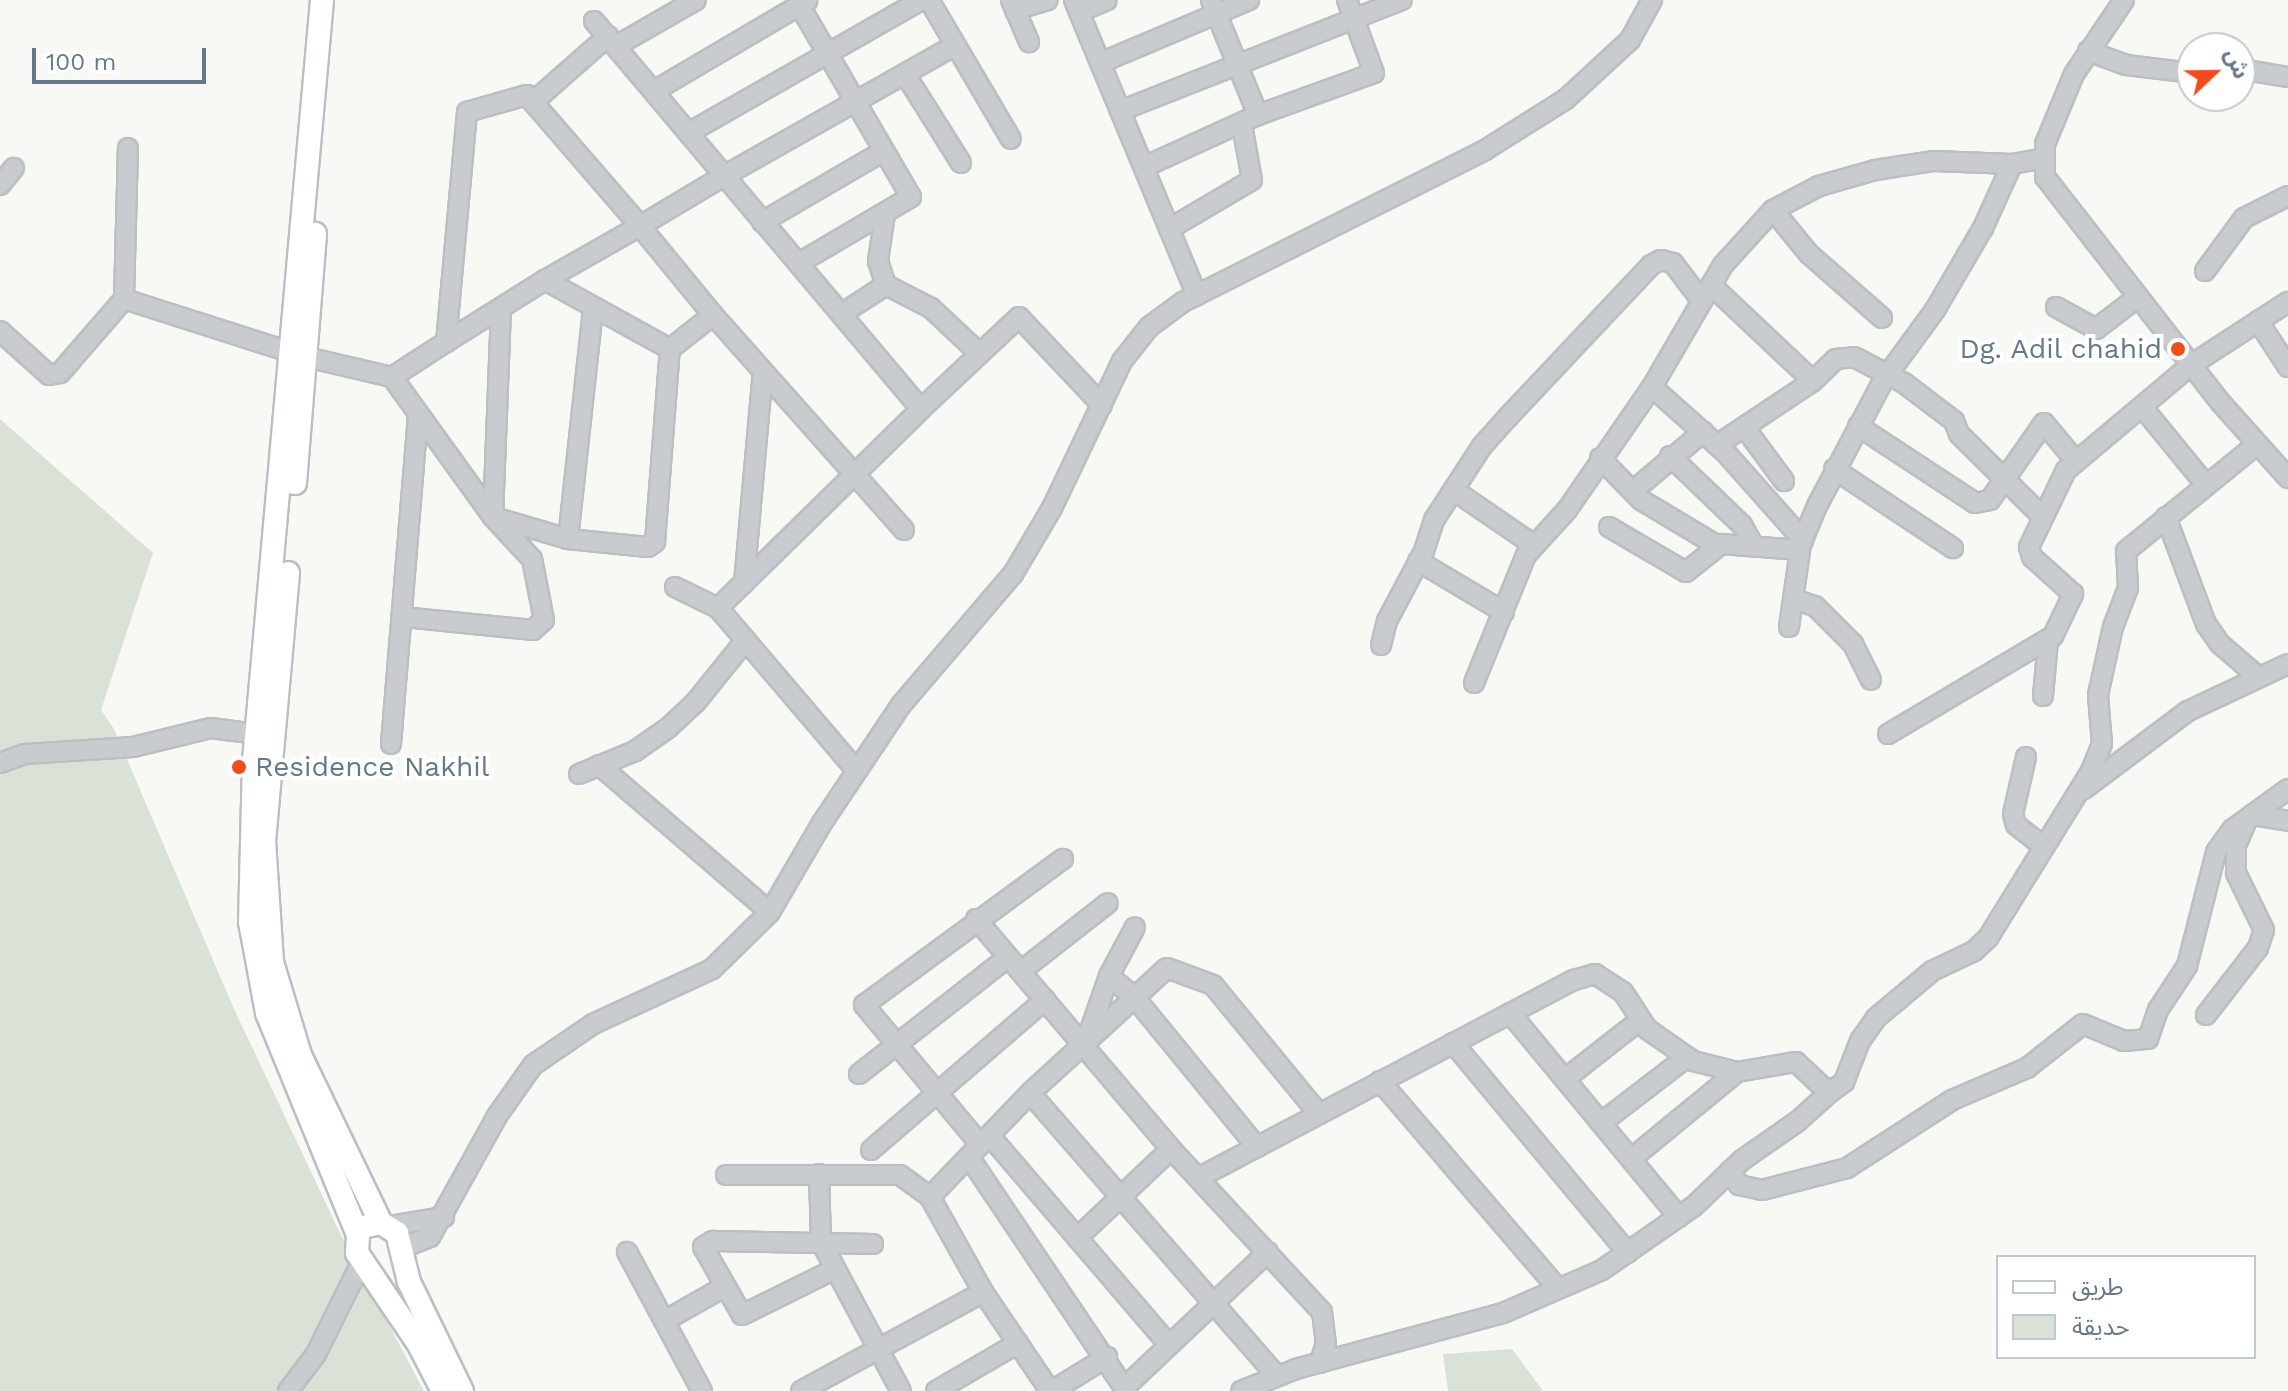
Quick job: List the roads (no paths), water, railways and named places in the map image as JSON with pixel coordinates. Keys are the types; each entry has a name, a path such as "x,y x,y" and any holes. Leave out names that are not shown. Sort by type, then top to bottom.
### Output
{"main road":[{"path":"322,0 264,841 267,917 272,962 300,1055 399,1250 462,1391"},
{"path":"336,0 256,734 248,886 256,967 286,1065 358,1235 366,1264 443,1391"},
{"path":"358,1235 386,1225"},
{"path":"366,1264 388,1265 399,1250"}],"street":[{"path":"533,102 612,41 696,0"},
{"path":"690,132 921,0"},
{"path":"929,0 1011,139"},
{"path":"1029,42 1013,5 1048,0"},
{"path":"1107,0 1076,6 1197,295"},
{"path":"1100,63 1214,7 1249,0"},
{"path":"1144,167 1250,120 1374,73 1347,0"},
{"path":"1120,111 1402,0"},
{"path":"399,1250 430,1237 444,1217 497,1116 533,1065 593,1024 712,969 770,912 856,770 930,668 1013,574 1134,343 1165,314 1197,295 1419,185 1531,121 1609,63 1630,40 1652,0"},
{"path":"2124,0 2088,51 2051,127 2041,159 2053,191 2191,365 2288,478"},
{"path":"654,91 805,3 855,103 911,197 799,263"},
{"path":"1169,229 1252,180 1250,120 1237,65 1214,7"},
{"path":"594,21 921,409"},
{"path":"392,377 545,280 954,46"},
{"path":"2088,51 2126,65 2176,71"},
{"path":"2256,72 2288,77"},
{"path":"905,74 961,163"},
{"path":"446,342 467,112 527,95 713,315 904,530"},
{"path":"0,331 49,375 60,373 124,299 128,148"},
{"path":"762,222 884,151"},
{"path":"1474,683 1504,612 1516,572 1534,545 1567,510 1600,458 1652,387 1706,293 1743,239 1773,210 1819,186 1875,170 1934,161 2012,164 2041,159"},
{"path":"1789,627 1802,545 1834,469 1887,376 1971,249 2012,164"},
{"path":"0,185 14,168"},
{"path":"2205,271 2244,218 2258,206 2288,196"},
{"path":"1773,210 1809,254 1882,318"},
{"path":"885,214 878,261 886,285 931,308 980,354"},
{"path":"1381,645 1392,608 1418,561 1434,520 1482,446 1651,265 1661,260 1673,263 1813,381"},
{"path":"545,280 670,349"},
{"path":"843,313 886,285"},
{"path":"2056,307 2096,329 2138,297"},
{"path":"124,299 298,354 392,377 493,517 538,569 544,613 540,627 402,617"},
{"path":"1888,734 2048,640 2074,599 2071,590 2030,552 2042,516 2074,459 2143,408 2191,365 2288,302"},
{"path":"568,539 593,308"},
{"path":"493,517 501,309"},
{"path":"493,517 568,539 648,547 655,542 670,349 713,315"},
{"path":"718,608 1019,317 1102,405"},
{"path":"2258,321 2288,367"},
{"path":"1633,491 1670,456 1745,428 1844,356 1887,376 1954,421 1959,434 2008,478 2042,516"},
{"path":"744,583 763,372"},
{"path":"1652,387 1710,439 1802,545"},
{"path":"2143,408 2206,485"},
{"path":"391,744 418,414"},
{"path":"1858,426 1975,503 1990,500 2044,423 2074,459"},
{"path":"1745,428 1784,481"},
{"path":"1241,1391 1320,1363 1503,1313 1556,1286 1602,1270 1679,1217 1730,1171 1844,1082 1860,1041 1876,1018 1932,971 1974,951 1988,938 2078,794 2102,744 2097,703 2113,627 2127,595 2125,554 2257,444"},
{"path":"1670,456 1742,525 1752,543"},
{"path":"1600,458 1633,491 1718,546"},
{"path":"1834,469 1953,548"},
{"path":"1455,491 1534,545"},
{"path":"2166,517 2206,624 2220,644 2256,675"},
{"path":"1609,527 1686,572 1718,546 1752,543 1802,545"},
{"path":"1418,561 1504,612"},
{"path":"675,587 718,608 856,770"},
{"path":"1793,599 1815,606 1853,644 1871,680"},
{"path":"2043,696 2048,640"},
{"path":"579,774 635,751 668,728 695,703 745,641"},
{"path":"2078,794 2188,711 2256,675 2288,664"},
{"path":"0,763 25,754 133,747 211,728 256,734"},
{"path":"2026,757 2013,814 2016,825 2043,846"},
{"path":"599,765 770,912"},
{"path":"1730,1171 1739,1185 1762,1190 1847,1168 1952,1100 2027,1068 2083,1024 2124,1041 2148,1039 2158,1010 2187,966 2216,852 2250,816 2288,789"},
{"path":"2250,816 2288,821"},
{"path":"2206,1015 2252,956 2264,930 2236,873 2236,845 2250,816"},
{"path":"1063,859 976,919 864,1005 980,1145 1032,1185 1168,1344"},
{"path":"859,1074 1014,964 1108,903"},
{"path":"976,919 1171,1149 1322,1312 1326,1343 1320,1363"},
{"path":"1084,1046 1109,976 1135,927"},
{"path":"930,1197 1030,1093 1167,968 1213,985 1319,1114"},
{"path":"1198,1178 1510,1013 1595,974 1623,992 1639,1021 1687,1057 1737,1072 1796,1062 1829,1093"},
{"path":"1109,976 1135,998 1257,1147"},
{"path":"871,1150 1045,1000"},
{"path":"1510,1013 1679,1217"},
{"path":"1565,1079 1639,1021"},
{"path":"1453,1043 1628,1253"},
{"path":"1601,1123 1687,1057"},
{"path":"1631,1159 1737,1072"},
{"path":"1380,1081 1556,1286"},
{"path":"1030,1093 1277,1376"},
{"path":"980,1145 1002,1205 1107,1357 1125,1389 1168,1344 1268,1252"},
{"path":"1077,1238 1171,1149"},
{"path":"819,1174 821,1242 901,1391"},
{"path":"726,1175 900,1175 930,1197 983,1292 1051,1391 1107,1357"},
{"path":"1002,1205 1032,1185"},
{"path":"386,1225 444,1217"},
{"path":"835,1269 746,1316 706,1257 707,1243 873,1244"},
{"path":"627,1252 702,1391"},
{"path":"288,1391 316,1354 366,1264"},
{"path":"666,1320 724,1287"},
{"path":"801,1391 983,1292"},
{"path":"936,1391 958,1386 1018,1343"}],"place":[{"name":"Dg. Adil chahid","path":"2178,349"},
{"name":"Residence Nakhil","path":"239,767"}]}
